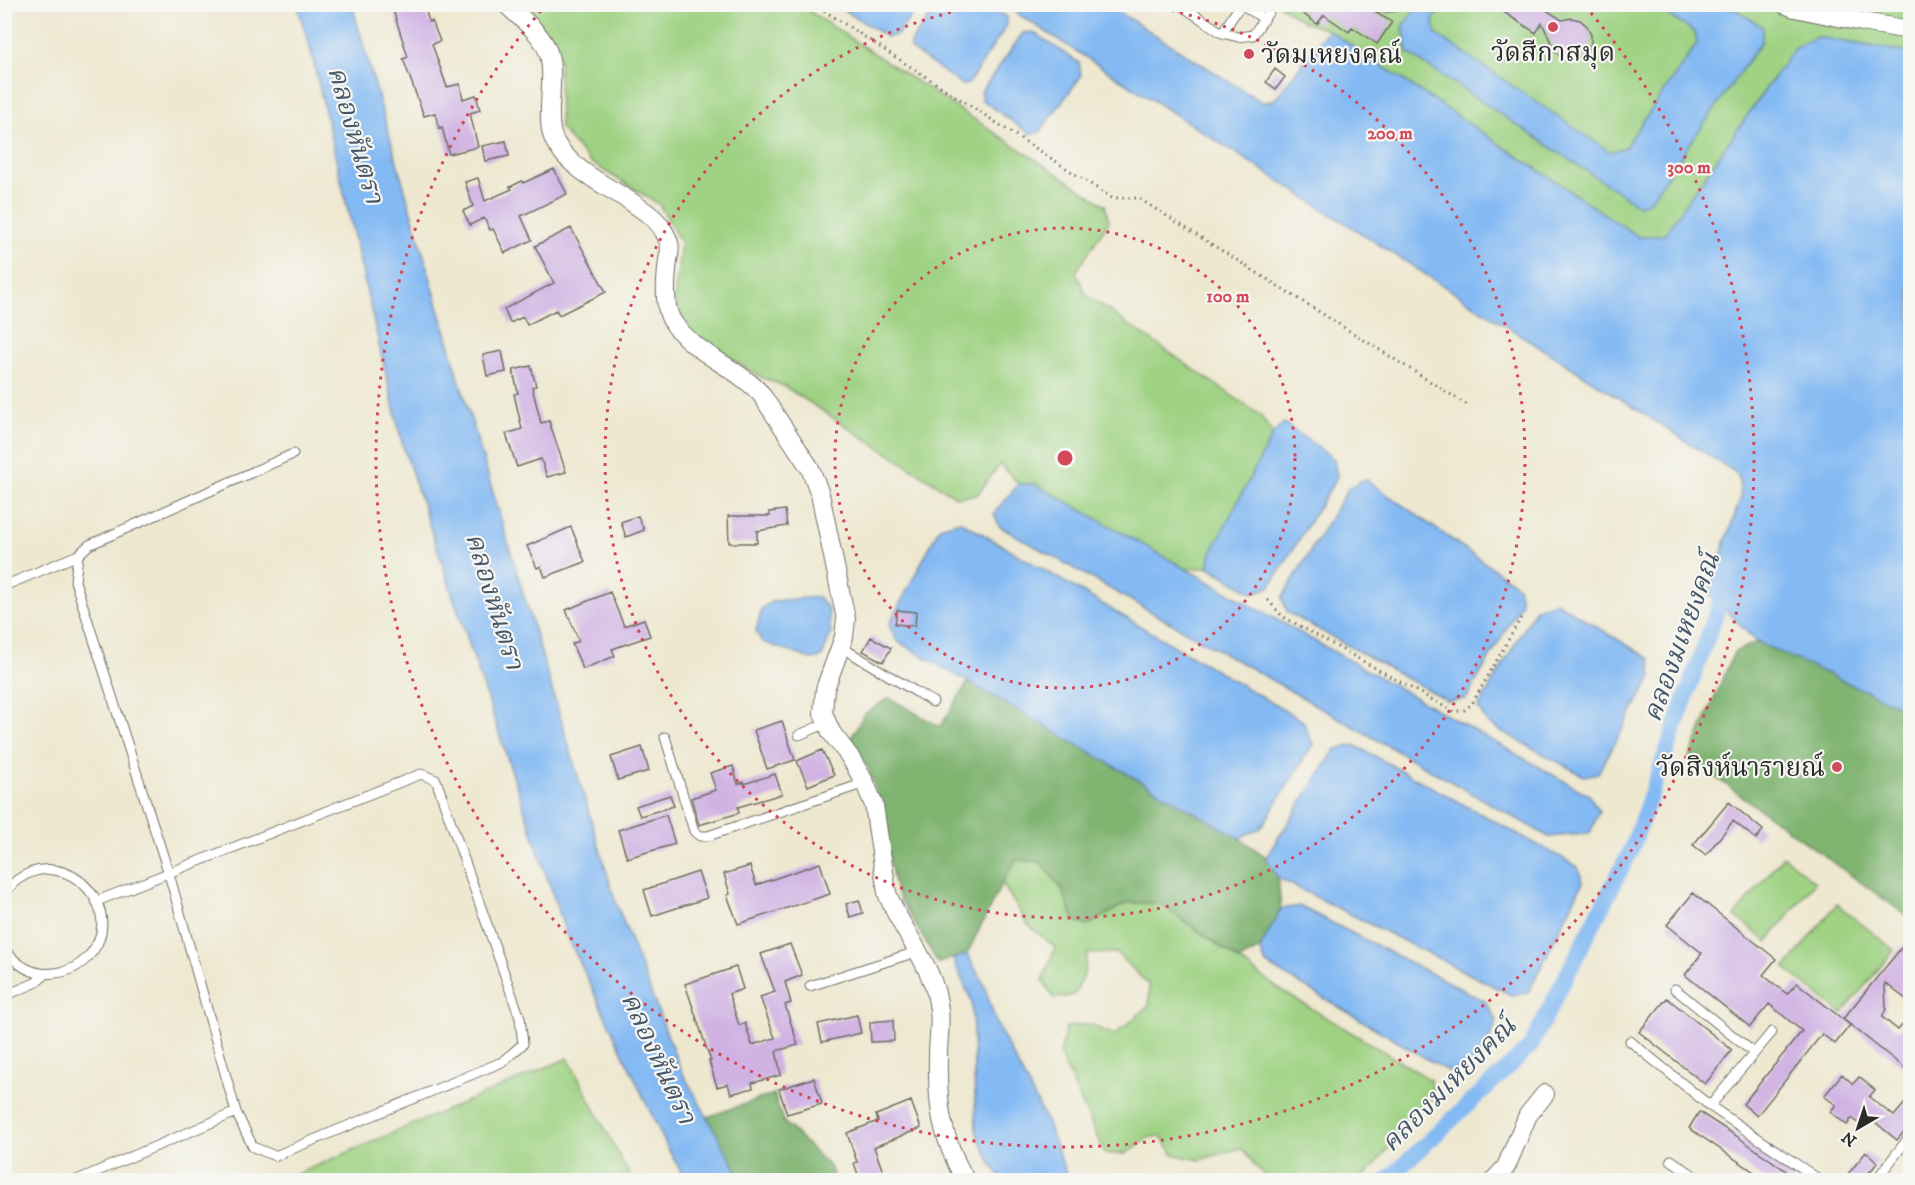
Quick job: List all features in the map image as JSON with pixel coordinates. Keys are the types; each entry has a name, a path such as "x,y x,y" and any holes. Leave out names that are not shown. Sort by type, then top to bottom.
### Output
{"street":[{"path":"506,4 539,37 548,51 551,128 554,140 562,153 576,167 657,222 670,244 665,284 670,316 681,333 753,384 810,468 820,494 846,619 844,637 825,689 823,712 827,723 865,783 874,805 892,906 919,951 931,978 939,1010 937,1087 939,1114 947,1145 964,1180"},
{"path":"1785,4 1862,22 1911,30"},
{"path":"1494,1180 1506,1167 1528,1115 1545,1094"}],"lane":[{"path":"1179,4 1222,33 1238,37 1253,36 1274,4"},
{"path":"1222,33 1241,4 1264,20"},
{"path":"1374,4 1385,9 1394,7 1396,4"},
{"path":"4,586 78,555 89,545 293,454"},
{"path":"78,555 75,581 169,874 236,1112 253,1147 274,1156 502,1062 523,1044 520,1018 436,780 421,774 169,874 97,901"},
{"path":"841,647 933,702"},
{"path":"799,735 827,723"},
{"path":"665,737 694,831 700,836 708,836 865,783"},
{"path":"4,894 16,880 33,872 52,870 70,874 86,885 97,901 101,918 100,936 92,952 80,965 64,972 46,974 28,970 13,961 4,949"},
{"path":"810,986 919,951"},
{"path":"4,996 35,983 46,974"},
{"path":"1675,989 1754,1053"},
{"path":"1710,1106 1772,1032"},
{"path":"1630,1041 1710,1106 1820,1180"},
{"path":"77,1180 236,1112"},
{"path":"1876,1180 1911,1136"},
{"path":"1671,1160 1700,1180"}],"path":[{"path":"814,4 1112,198 1138,198 1469,406"},
{"path":"1268,600 1282,616 1454,712 1464,710 1472,704 1523,614"}],"green space":[{"path":"517,5 800,5 1105,205 1109,221 1076,272 1086,295 1260,415 1273,434 1210,555 1209,567 1185,569 1035,484 1019,484 1000,464 977,495 956,497 784,386 761,377 700,340 681,321 674,300 681,243 659,204 590,162 560,128 559,58 554,42"},
{"path":"1279,5 1910,5 1910,53 1817,37 1795,47 1664,235 1639,237 1328,30 1304,22"},
{"path":"1757,642 1910,713 1910,918 1689,758 1734,652"},
{"path":"968,682 1239,838 1266,857 1278,878 1281,909 1260,949 1239,960 1159,903 1126,903 1087,926 1074,920 1062,889 1041,862 1016,860 967,954 938,963 896,892 882,808 869,771 851,738 864,714 889,698 940,727"},
{"path":"1783,856 1815,882 1767,942 1735,916"},
{"path":"1016,860 1041,862 1062,889 1074,920 1087,926 1126,903 1159,903 1282,991 1431,1080 1433,1096 1362,1180 1263,1180 1265,1177 1241,1148 1199,1160 1173,1154 1161,1136 1150,1137 1125,1154 1105,1154 1060,1055 1066,1027 1089,1024 1114,1035 1149,1006 1149,985 1117,953 1087,954 1084,976 1074,995 1054,999 1043,980 1055,947 1028,925 1002,883"},
{"path":"1837,904 1894,950 1842,1014 1785,968"},
{"path":"568,1058 632,1180 283,1180"},
{"path":"774,1094 783,1121 830,1167 835,1180 742,1180 707,1117"}],"water":[{"path":"939,4 986,5 1007,17 1007,25 968,84 962,85 911,49 910,43"},
{"name":"คลองหันตรา","path":"297,5 352,5 462,389 615,900 680,1068 742,1180 686,1180 668,1149 565,931 402,443 311,51"},
{"path":"836,5 919,5 897,35 887,37"},
{"path":"1004,5 1108,5 1263,103 1275,99 1328,30 1639,237 1664,235 1795,47 1817,37 1910,53 1910,682 1897,705 1757,642 1708,592 1741,497 1738,474"},
{"path":"1418,5 1443,5 1433,20 1436,34 1610,152 1625,147 1697,44 1695,32 1651,5 1728,5 1762,26 1762,41 1649,202 1638,205 1408,53 1403,27"},
{"path":"1033,32 1079,63 1081,76 1040,132 1030,134 982,100 981,92 1023,33"},
{"path":"1284,423 1334,459 1337,477 1270,587 1253,593 1209,567 1210,555 1273,434"},
{"path":"1365,479 1518,586 1521,603 1466,699 1448,701 1287,612 1282,598 1349,487"},
{"path":"1019,484 1035,484 1589,795 1599,811 1590,833 1549,837 999,526 994,513"},
{"path":"960,521 1303,721 1313,744 1261,828 1239,838 897,641 889,625 940,527"},
{"path":"818,597 828,608 831,633 822,657 811,659 762,642 756,631 762,608 773,601"},
{"path":"1556,602 1650,659 1652,676 1598,773 1584,776 1488,724 1478,708 1536,608"},
{"path":"1354,745 1577,866 1583,882 1528,993 1511,995 1278,878 1266,857 1336,749"},
{"path":"1299,906 1485,1001 1497,1021 1480,1063 1449,1072 1266,964 1260,949 1281,909"},
{"path":"967,954 984,984 996,1023 1046,1120 1066,1173 1071,1180 1003,1180 991,1164 976,1131 972,1002 953,959"}],"building":[{"path":"410,4 424,4 429,22 432,21 440,41 432,44 447,87 460,84 463,99 476,95 480,110 470,113 478,147 449,154 442,127 439,128 435,113 424,116 403,59 408,57 393,10"},
{"path":"1307,4 1368,4 1376,13 1392,22 1377,44 1352,27 1349,32 1324,15 1317,24 1301,12"},
{"path":"1491,4 1537,4 1562,20 1571,18 1580,20 1587,26 1591,35 1591,44 1579,57 1570,59 1561,57 1555,51 1542,23 1536,33"},
{"path":"1275,69 1285,77 1276,89 1266,82"},
{"path":"506,141 509,156 485,161 482,146"},
{"path":"554,169 567,194 521,216 532,240 505,253 493,229 490,230 484,218 470,225 463,211 473,206 465,182 478,178 485,201 512,189 510,187 522,181 523,183"},
{"path":"571,228 606,292 559,315 556,310 527,325 523,317 510,323 504,309 554,283 535,246"},
{"path":"502,351 506,372 487,376 483,355"},
{"path":"531,366 536,386 532,387 541,423 549,421 566,472 547,477 541,459 517,467 506,434 522,429 514,394 518,393 513,370"},
{"path":"785,510 787,526 757,531 757,543 729,543 728,516 770,516 769,512"},
{"path":"638,516 644,530 626,537 621,522"},
{"path":"571,527 585,562 545,577 541,566 537,568 527,546"},
{"path":"610,592 624,626 644,619 650,636 612,649 615,656 583,669 572,644 579,641 566,610"},
{"path":"897,610 916,612 915,626 895,624"},
{"path":"871,637 891,648 883,662 863,651"},
{"path":"782,721 795,760 767,769 754,730"},
{"path":"642,747 649,771 618,780 611,757"},
{"path":"822,750 834,775 808,786 797,761"},
{"path":"733,766 738,784 775,774 782,794 738,807 739,813 699,825 691,798 716,790 710,773"},
{"path":"670,795 674,806 640,816 636,806"},
{"path":"1729,802 1763,830 1756,839 1733,821 1706,855 1693,845"},
{"path":"666,815 675,844 627,858 618,830"},
{"path":"820,863 830,894 738,924 727,895 730,894 724,874 750,866 756,885"},
{"path":"698,872 707,898 652,916 644,890"},
{"path":"1693,893 1776,959 1763,975 1787,994 1797,983 1850,1025 1835,1044 1822,1034 1757,1116 1743,1104 1802,1031 1769,1004 1750,1027 1685,975 1702,953 1667,925"},
{"path":"859,900 863,913 850,917 846,904"},
{"path":"1911,936 1911,1003 1885,983 1886,1009 1882,1017 1898,1030 1911,1015 1911,1073 1843,1019"},
{"path":"790,944 802,975 785,982 791,1003 785,1005 798,1045 776,1051 781,1075 752,1083 753,1088 731,1094 728,1084 717,1087 709,1061 711,1061 685,984 736,967 743,989 729,994 739,1025 745,1023 752,1045 775,1038 760,997 775,992 761,954"},
{"path":"1667,998 1732,1050 1705,1084 1639,1032"},
{"path":"857,1015 861,1033 822,1042 818,1024"},
{"path":"893,1020 894,1041 871,1042 870,1022"},
{"path":"1842,1074 1853,1084 1859,1077 1875,1090 1869,1097 1894,1116 1911,1096 1911,1124 1897,1140 1871,1119 1864,1128 1852,1118 1847,1125 1830,1112 1836,1105 1824,1096"},
{"path":"814,1078 822,1104 787,1114 779,1089"},
{"path":"911,1101 921,1128 874,1147 886,1180 860,1180 854,1163 857,1162 847,1133 878,1121 876,1115"},
{"path":"1699,1112 1799,1180 1766,1180 1689,1128"},
{"path":"1866,1152 1878,1162 1863,1180 1855,1180 1848,1174"}],"waterway":[{"name":"คลองมเหยงคณ์","path":"1387,1180 1530,1047 1631,850 1727,583"}],"place":[{"name":"วัดสีกาสมุด","path":"1553,27"},
{"name":"วัดมเหยงคณ์","path":"1249,54"},
{"name":"วัดสิงห์นารายณ์","path":"1837,767"}]}
